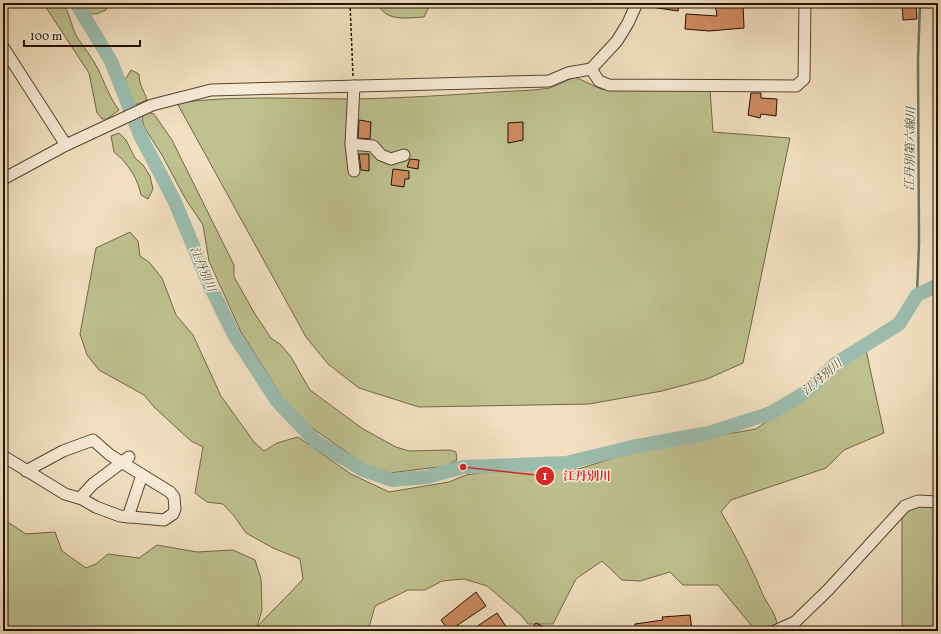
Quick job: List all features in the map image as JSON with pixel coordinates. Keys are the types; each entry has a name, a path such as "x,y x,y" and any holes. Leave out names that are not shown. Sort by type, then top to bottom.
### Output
{"street":[{"path":"3,179 66,145 152,105 211,90 534,83 549,81 568,73 591,69 617,41 628,23 637,3"},
{"path":"591,69 600,81 609,85 796,86 804,79 805,3"},
{"path":"3,47 66,145"},
{"path":"354,86 351,144 354,171"},
{"path":"351,144 373,146 381,155 391,159 404,155"},
{"path":"3,456 26,471 65,494 80,498 96,507 128,517 164,520 173,514 175,509 174,497 170,492 142,475 126,460 93,440 63,451 26,471"},
{"path":"80,498 93,484 126,460"},
{"path":"128,517 142,475"},
{"path":"775,631 794,622 800,617 905,506 918,501 938,502"}],"path":[{"path":"350,3 354,86"}],"green space":[{"path":"43,3 62,3 65,7 77,37 96,65 119,110 107,119 102,119 97,113 89,73"},
{"path":"82,3 108,3 106,10 96,14 89,14"},
{"path":"378,3 431,3 424,17 397,18 385,13"},
{"path":"131,70 139,74 147,100 135,105 125,80"},
{"path":"575,77 601,89 710,89 713,132 790,138 743,363 707,379 662,391 589,404 419,407 359,388 328,364 306,337 177,103 244,98 355,99 422,97 534,90 550,88"},
{"path":"147,112 154,114 172,140 234,265 234,277 255,314 271,338 281,345 291,357 310,390 363,429 396,447 409,451 450,450 456,452 457,460 446,466 390,473 364,464 309,426 284,400 241,332 209,261 203,225 185,198 162,155 144,127 142,118"},
{"path":"119,133 126,140 135,158 143,165 150,176 153,189 148,199 141,195 140,189 132,172 124,161 114,152 111,136"},
{"path":"130,232 138,241 140,256 149,262 162,278 176,315 193,335 221,396 254,442 264,451 277,443 298,437 351,474 389,492 449,482 466,475 505,469 578,469 620,456 693,440 756,429 774,416 795,405 829,377 841,364 866,350 884,433 844,450 826,468 731,500 721,512 744,553 763,595 775,617 777,625 761,631 751,625 718,585 683,585 670,572 640,581 622,580 602,561 576,579 553,624 528,624 522,616 487,586 464,579 442,581 425,590 408,590 375,606 368,631 3,631 3,519 26,534 55,532 62,551 86,568 96,564 108,554 139,558 157,545 197,552 233,550 255,560 261,579 262,610 257,627 303,579 300,559 273,548 246,533 223,504 207,502 195,493 203,447 191,441 155,408 144,395 99,370 87,355 80,334 96,248"},
{"path":"916,498 938,509 938,631 902,631 902,502"}],"building":[{"path":"651,3 680,3 678,11 651,7"},
{"path":"715,3 743,3 744,28 709,31 685,29 686,14 717,16"},
{"path":"902,3 916,3 917,19 903,20"},
{"path":"751,93 761,93 761,98 777,99 776,116 761,114 760,118 748,115"},
{"path":"359,120 371,122 370,139 358,138"},
{"path":"523,122 523,140 508,143 508,123"},
{"path":"359,154 369,154 369,171 361,170"},
{"path":"410,159 419,160 418,169 407,167"},
{"path":"393,169 409,171 409,179 405,179 404,187 391,185"},
{"path":"476,592 486,606 449,631 441,620"},
{"path":"497,613 509,631 470,631"},
{"path":"690,615 692,630 635,631 635,624 663,620 662,617"},
{"path":"536,623 552,631 529,631"}],"waterway":[{"name":"江丹別川","path":"76,3 111,61 140,135 175,202 209,284 234,335 277,401 315,441 363,470 392,480 427,477 463,467 566,463 632,447 709,433 771,413 806,392 835,364 899,324 917,295 938,285"},
{"name":"江丹別第六線川","path":"917,295 919,243 918,60 920,3"}],"place":[{"name":"江丹別川","path":"463,467"}]}
